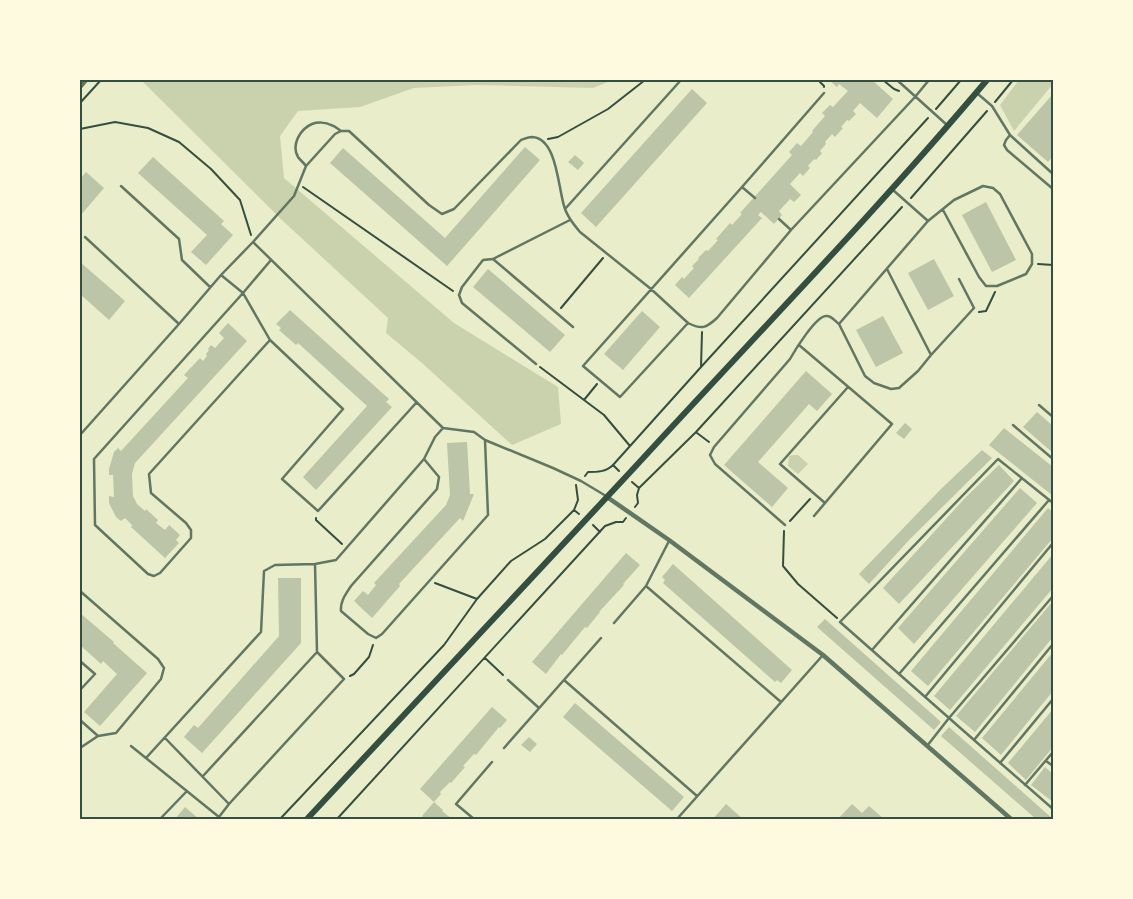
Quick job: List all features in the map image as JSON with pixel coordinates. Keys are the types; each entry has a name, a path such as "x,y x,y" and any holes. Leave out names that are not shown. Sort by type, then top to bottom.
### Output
{"main road":[{"path":"307,819 818,272 987,80"}],"street":[{"path":"80,87 86,80"},
{"path":"607,496 822,655 1011,819"}],"lane":[{"path":"565,209 682,80"},
{"path":"897,80 948,126"},
{"path":"80,435 180,324 220,274 253,242 294,196 306,166 335,134 341,131 349,131 429,205 442,214 454,209 520,140 531,137 543,140 552,154 565,209 570,220 580,232 688,323 702,328 717,318 792,230 929,80"},
{"path":"688,323 620,397 583,366 824,93"},
{"path":"976,93 992,106 1010,135 1053,174"},
{"path":"306,166 298,158 296,151 296,141 300,134 311,125 321,123 332,125 341,131"},
{"path":"1010,135 1004,145 1007,150 1053,189"},
{"path":"121,186 179,239 182,260 210,286"},
{"path":"839,324 928,221 954,200 983,186 993,188 1000,194 1032,254 1032,264 1026,274 997,286 986,286 943,210"},
{"path":"742,187 755,198"},
{"path":"892,189 928,221"},
{"path":"779,219 792,230"},
{"path":"536,364 462,303 459,295 462,287 483,260 493,259 570,220"},
{"path":"85,237 180,324"},
{"path":"253,242 442,428 474,432 485,440 580,480 607,496"},
{"path":"493,259 573,327"},
{"path":"270,340 149,474 151,493 186,523 191,530 191,538 160,573 154,576 148,574 95,525 94,459 271,260"},
{"path":"887,269 931,355"},
{"path":"220,274 243,293 270,340 343,409 282,479 318,511 416,403"},
{"path":"785,526 716,464 710,455 714,447 790,359 798,344 819,318 825,316 831,317 839,324 865,376 874,384 891,389 899,388 918,372 974,308 959,279"},
{"path":"798,344 892,424 814,516"},
{"path":"825,502 780,464 848,386"},
{"path":"1039,405 1053,416"},
{"path":"1013,425 1053,459"},
{"path":"146,758 261,632 264,571 275,565 315,564 336,560 424,459 435,437 442,428"},
{"path":"424,459 439,477 437,489 351,586 341,604 341,611 368,634 376,638 382,634 488,515 485,440"},
{"path":"1053,503 998,459 840,622 1053,809"},
{"path":"872,650 1022,478"},
{"path":"899,674 1049,500"},
{"path":"614,623 646,586 669,540"},
{"path":"925,697 1053,544"},
{"path":"203,776 317,652 315,564"},
{"path":"646,586 781,702"},
{"path":"80,591 158,659 164,668 161,679 116,733 98,736 80,748"},
{"path":"927,746 1053,596"},
{"path":"504,748 601,638"},
{"path":"974,740 1053,644"},
{"path":"131,746 220,818 229,804 344,678 317,652"},
{"path":"677,819 822,655"},
{"path":"80,661 95,674 80,690"},
{"path":"508,680 539,708"},
{"path":"564,680 697,796"},
{"path":"1000,763 1053,699"},
{"path":"80,720 98,736"},
{"path":"165,738 229,804"},
{"path":"1026,785 1053,752"},
{"path":"1046,761 1053,766"},
{"path":"474,819 456,804 492,762"},
{"path":"160,819 187,791"}],"path":[{"path":"80,104 101,80"},
{"path":"543,140 558,137 608,109 645,80"},
{"path":"818,80 824,86 824,93"},
{"path":"280,819 444,645 477,599 511,561 544,539 574,510 578,500 576,486 580,480 588,472 602,472 613,466 961,80"},
{"path":"613,466 639,488 696,432 907,202 1013,80"},
{"path":"80,129 115,122 148,128 179,142 211,168 240,200 253,242"},
{"path":"299,184 459,295"},
{"path":"556,314 606,254"},
{"path":"1032,264 1053,265"},
{"path":"970,312 986,311 997,286"},
{"path":"701,367 702,328"},
{"path":"536,364 604,414 630,446"},
{"path":"584,400 600,380"},
{"path":"696,432 714,447"},
{"path":"808,501 785,526 783,566 798,584 840,622"},
{"path":"337,819 600,532 574,510"},
{"path":"318,511 316,520 347,548"},
{"path":"429,581 477,599"},
{"path":"344,678 354,674 369,657 376,638"},
{"path":"484,658 508,680"}],"green space":[{"path":"141,80 613,80 593,88 476,85 414,88 360,107 298,111 280,136 284,178 454,323 558,387 561,424 512,445 386,333 388,318 283,221"},
{"path":"1019,80 1053,80 1053,84 1014,131 1000,105"},
{"path":"798,455 808,464 798,474 788,466 789,456"}],"building":[{"path":"829,80 872,80 893,99 877,118 860,103 853,111 856,114 849,121 847,120 835,137 832,134 825,142 826,144 820,151 822,153 808,166 810,168 803,176 800,173 790,184 801,195 794,202 790,199 779,211 782,215 774,224 761,212 758,215 762,218 689,298 675,285 682,277 684,279 694,268 692,266 698,258 706,250 708,251 730,223 732,225 742,214 740,213 792,155 789,152 797,143 801,146 813,132 825,116 822,113 830,105 833,107 848,91 839,84 837,87"},
{"path":"692,89 707,103 596,227 581,213"},
{"path":"1052,95 1053,156 1048,162 1017,135"},
{"path":"525,147 540,160 447,266 330,163 343,148 445,238"},
{"path":"575,155 584,163 578,170 568,162"},
{"path":"153,157 224,221 221,224 233,235 206,265 191,252 207,235 138,173"},
{"path":"86,172 104,188 80,216 80,179"},
{"path":"986,202 1016,260 992,272 962,215"},
{"path":"934,259 954,296 928,310 908,273"},
{"path":"80,262 125,301 109,320 80,294"},
{"path":"488,269 565,335 550,352 473,287"},
{"path":"290,310 389,399 386,402 392,407 316,490 303,477 367,406 298,343 296,345 279,330 281,328 276,324"},
{"path":"642,311 660,327 623,370 604,354"},
{"path":"883,316 903,353 876,367 856,330"},
{"path":"228,323 247,341 135,463 132,474 133,496 137,504 158,520 156,523 165,530 169,525 180,535 176,540 179,543 165,558 131,527 132,525 125,518 121,521 116,517 109,503 109,496 114,497 113,475 109,475 109,469 114,452 118,448 121,451 188,378 184,375 200,358 203,361 211,345 215,348 224,338 219,333"},
{"path":"806,371 832,394 817,411 809,404 758,462 788,488 772,507 724,465"},
{"path":"1037,412 1053,426 1053,453 1023,427"},
{"path":"905,423 912,429 904,439 896,433"},
{"path":"1004,428 1053,467 1053,496 989,445"},
{"path":"467,442 470,494 474,494 463,521 460,518 399,584 400,586 372,618 354,601 363,591 368,595 376,585 374,583 446,505 450,495 447,443"},
{"path":"982,450 992,458 910,539 869,584 859,574 941,489"},
{"path":"999,465 1014,481 899,604 883,588 965,498"},
{"path":"1020,488 1037,503 914,644 898,628"},
{"path":"1048,508 1053,512 1053,538 928,686 911,671"},
{"path":"626,553 640,565 587,628 585,627 561,654 546,674 532,662"},
{"path":"1053,554 1053,588 950,710 934,696"},
{"path":"673,564 792,670 781,683 777,680 775,682 663,583 665,580 662,577"},
{"path":"278,578 301,578 301,643 202,753 184,737 194,725 198,728 279,636"},
{"path":"1053,601 1053,637 975,732 956,716"},
{"path":"80,613 147,673 100,726 84,712 117,674 103,661 101,664 80,645"},
{"path":"825,619 941,722 934,730 817,627"},
{"path":"1053,652 1053,691 1001,755 982,738"},
{"path":"575,703 684,797 672,811 563,717"},
{"path":"492,707 507,720 476,755 474,754 463,766 465,767 440,792 441,794 434,802 420,789"},
{"path":"1053,709 1053,747 1026,780 1008,763"},
{"path":"949,727 1053,819 1036,819 941,736"},
{"path":"529,737 537,744 530,752 521,745"},
{"path":"1045,767 1053,774 1053,802 1031,785"},
{"path":"434,802 452,819 426,819 422,816"},
{"path":"726,804 743,819 713,819"},
{"path":"852,804 862,813 869,806 884,819 838,819"},
{"path":"185,807 199,819 175,819"}]}
